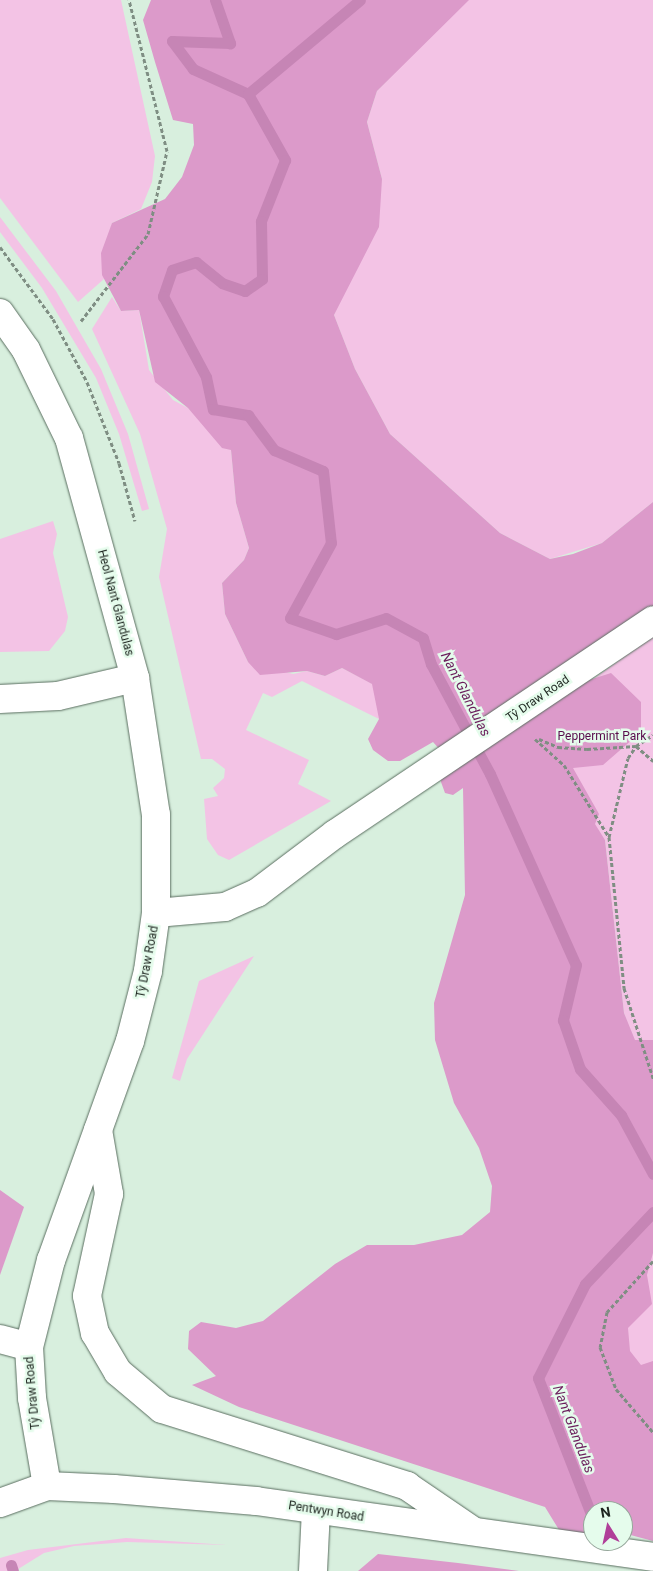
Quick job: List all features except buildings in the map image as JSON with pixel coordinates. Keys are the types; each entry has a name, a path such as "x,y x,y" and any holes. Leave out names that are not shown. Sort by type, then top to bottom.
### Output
{"street":[{"name":"Heol Nant Glandulas","path":"0,313 26,350 70,438 135,678 154,786 156,913"},
{"name":"Tŷ Draw Road","path":"46,1486 32,1398 29,1348 52,1260 130,1041 148,971 156,913 225,907 249,897 653,620"},
{"path":"0,698 58,696 135,678"},
{"path":"98,1129 109,1194 87,1296 95,1332 124,1378 145,1398 180,1416 407,1486 481,1536"},
{"path":"0,1339 29,1348"},
{"name":"Pentwyn Road","path":"0,1503 46,1486 316,1510 481,1536 653,1557"},
{"path":"313,1571 316,1510"}],"path":[{"path":"82,321 148,234 167,151 129,0"},
{"path":"609,837 564,765 531,735 568,748 636,746 653,761"},
{"path":"653,735 636,746 618,783 609,837 624,988 653,1078"},
{"path":"653,1261 608,1312 600,1347 616,1389 653,1432"}],"green space":[{"path":"0,0 121,0 155,156 152,182 141,209 112,223 104,279 78,302 0,198"},
{"path":"151,0 469,0 377,91 367,122 382,179 379,227 334,315 355,369 390,434 500,533 550,559 573,554 602,543 653,502 653,609 561,689 611,673 641,702 641,732 603,765 573,768 599,814 595,824 605,840 624,1013 635,1040 653,1040 653,1253 647,1275 652,1304 628,1328 630,1351 641,1365 653,1361 653,1541 633,1536 633,1501 583,1501 583,1540 564,1538 545,1507 239,1407 192,1385 216,1376 188,1349 189,1331 201,1322 236,1328 263,1321 335,1264 367,1245 414,1245 462,1235 490,1212 492,1186 479,1148 454,1103 435,1040 434,1003 465,895 463,788 453,795 445,793 441,782 443,753 433,742 400,761 388,761 373,750 368,739 379,719 372,684 342,668 325,676 307,671 260,675 248,662 225,614 222,583 244,560 249,548 236,503 231,450 222,448 188,408 155,382 139,310 121,311 102,275 101,253 112,223 165,199 182,177 194,145 193,124 173,120 143,20"},
{"path":"465,0 653,0 653,502 602,543 550,559 500,533 390,434 355,369 334,315 382,179 367,122 377,91"},
{"path":"0,217 56,291 101,369 128,434 149,509 142,511 119,434 96,378 42,288 0,232"},
{"path":"112,297 121,311 139,310 149,370 173,400 188,408 231,450 236,503 249,548 244,560 222,583 225,614 248,662 293,674 307,671 325,676 342,668 373,684 379,705 379,719 302,681 272,697 263,693 246,730 309,760 298,784 331,801 229,860 218,855 207,839 204,799 218,796 213,788 224,778 225,769 212,759 201,759 159,577 167,529 140,434 92,329"},
{"path":"53,521 57,534 53,553 68,617 65,631 49,651 0,652 0,539"},
{"name":"Peppermint Park","path":"653,636 653,1097 624,1013 605,840 521,731"},
{"path":"254,956 187,1059 180,1081 172,1078 199,981"},
{"path":"0,1190 24,1207 0,1275"},
{"path":"653,1253 653,1467 597,1325"},
{"path":"126,1538 227,1545 127,1542 74,1546 44,1553 15,1571 0,1571 0,1558 28,1550"},
{"path":"378,1554 458,1563 519,1571 358,1571"}],"waterway":[{"name":"Nant Glandulas","path":"215,0 230,43 172,41 193,69 248,94 285,160 261,221 262,279 245,291 222,283 196,262 172,270 163,296 206,377 213,409 248,415 274,450 323,471 331,543 290,618 336,634 386,618 423,638 431,664 490,774 576,965 563,1020 580,1069 621,1115 653,1174"},
{"path":"248,94 360,0"},
{"name":"Nant Glandulas","path":"586,1501 538,1378 585,1284 653,1212"},
{"path":"11,1565 13,1571"}]}
